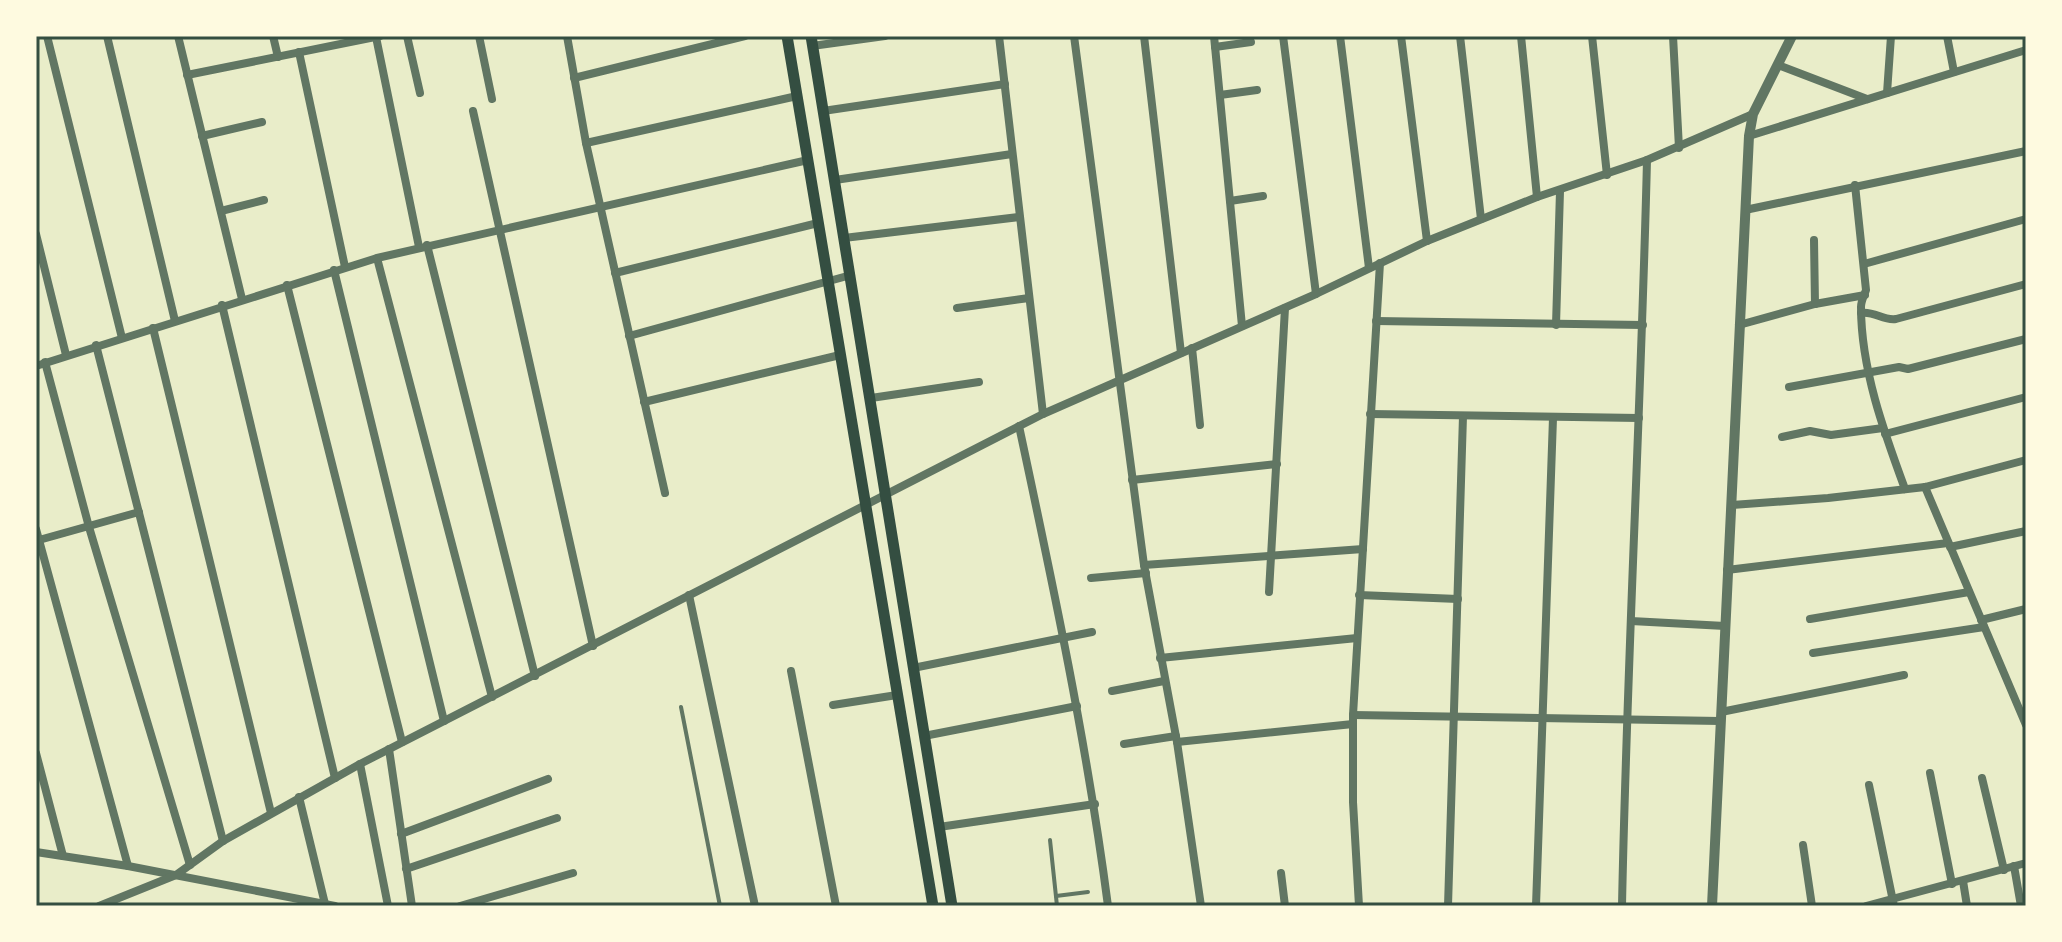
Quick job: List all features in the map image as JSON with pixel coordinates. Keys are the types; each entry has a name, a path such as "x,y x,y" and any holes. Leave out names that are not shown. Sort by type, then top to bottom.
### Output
{"main road":[{"path":"787,36 933,906"},
{"path":"811,41 952,906"},
{"path":"912,780 931,778"}],"street":[{"path":"47,36 122,338"},
{"path":"107,36 175,321"},
{"path":"178,36 242,299"},
{"path":"273,36 278,57"},
{"path":"187,75 378,36 423,246 535,676"},
{"path":"407,36 420,93"},
{"path":"479,36 492,99"},
{"path":"567,36 586,143 665,493"},
{"path":"574,78 745,36"},
{"path":"811,41 885,36"},
{"path":"999,36 1043,414"},
{"path":"1074,36 1132,480 1160,658 1177,739 1201,906"},
{"path":"1144,36 1181,353"},
{"path":"1214,36 1242,326"},
{"path":"1283,36 1316,294"},
{"path":"1340,36 1369,268"},
{"path":"1401,36 1427,241"},
{"path":"1460,36 1481,219"},
{"path":"1521,36 1537,197"},
{"path":"1592,36 1607,175"},
{"path":"1673,36 1679,148"},
{"path":"1712,906 1749,136 1753,114 1792,36"},
{"path":"1887,93 1891,36"},
{"path":"1947,36 1954,72"},
{"path":"1215,47 1251,42"},
{"path":"1749,136 2026,50"},
{"path":"299,52 345,267"},
{"path":"1778,65 1867,99"},
{"path":"823,111 1005,84"},
{"path":"1220,95 1257,90"},
{"path":"586,143 797,96"},
{"path":"473,111 593,646"},
{"path":"99,906 176,875 223,841 360,764 1043,414 1285,308 1427,241 1537,197 1679,148 1753,114"},
{"path":"202,136 262,122"},
{"path":"1745,210 2026,151"},
{"path":"835,180 1012,154"},
{"path":"190,865 40,364 377,258 808,160"},
{"path":"1622,906 1647,160"},
{"path":"1855,185 1864,264 1865,295 1860,303 1870,374 1884,431 1905,489"},
{"path":"1556,325 1560,191"},
{"path":"1230,201 1263,196"},
{"path":"221,211 264,200"},
{"path":"844,238 1019,217"},
{"path":"1864,264 2026,219"},
{"path":"615,273 818,223"},
{"path":"36,234 66,355"},
{"path":"1814,240 1815,304"},
{"path":"377,258 492,697"},
{"path":"1359,906 1353,802 1353,720 1380,263"},
{"path":"334,270 444,721"},
{"path":"629,336 851,275"},
{"path":"1861,313 1871,312 1885,319 1896,319 2026,284"},
{"path":"287,285 402,742"},
{"path":"1739,325 1815,304 1865,295"},
{"path":"957,308 1029,298"},
{"path":"222,305 335,778"},
{"path":"1269,592 1285,308"},
{"path":"1376,321 1643,325"},
{"path":"153,328 271,813"},
{"path":"1789,387 1900,367 1908,369 2026,339"},
{"path":"96,345 223,841"},
{"path":"1192,348 1200,425"},
{"path":"644,402 840,355"},
{"path":"871,398 979,382"},
{"path":"1782,437 1810,431 1838,435 1884,431 2026,397"},
{"path":"1370,414 1639,418"},
{"path":"1448,906 1463,416"},
{"path":"1536,906 1553,418"},
{"path":"1019,426 1077,706 1095,804 1108,906"},
{"path":"1732,505 1925,487 2026,460"},
{"path":"1132,480 1277,464"},
{"path":"1925,487 2024,713 2026,725"},
{"path":"39,540 139,512"},
{"path":"36,529 128,866"},
{"path":"1727,570 1949,545 2026,531"},
{"path":"1091,578 1145,569 1363,549"},
{"path":"1810,619 1969,592"},
{"path":"689,595 755,906"},
{"path":"1359,595 1458,599"},
{"path":"1813,653 1983,624 2026,609"},
{"path":"1631,621 1725,626"},
{"path":"913,668 1092,632"},
{"path":"1160,658 1357,638"},
{"path":"791,671 836,906"},
{"path":"1124,744 1353,720 1454,717 1626,721 1721,717 1904,675"},
{"path":"1112,691 1164,681"},
{"path":"833,705 897,695"},
{"path":"924,736 1077,706"},
{"path":"389,749 412,906"},
{"path":"36,753 63,856"},
{"path":"360,764 388,906"},
{"path":"1930,773 1952,884"},
{"path":"1982,778 2004,870"},
{"path":"401,834 548,779"},
{"path":"1869,785 1893,902"},
{"path":"36,852 128,866 330,905 299,797"},
{"path":"939,827 1095,804"},
{"path":"406,869 557,818"},
{"path":"1803,845 1812,906"},
{"path":"1866,906 1893,902 2026,863"},
{"path":"2014,866 2021,906"},
{"path":"460,906 573,873"},
{"path":"1281,873 1285,906"},
{"path":"1963,881 1967,906"}],"lane":[{"path":"681,707 720,906"},
{"path":"1050,840 1057,906"},
{"path":"1056,896 1088,892"}]}
